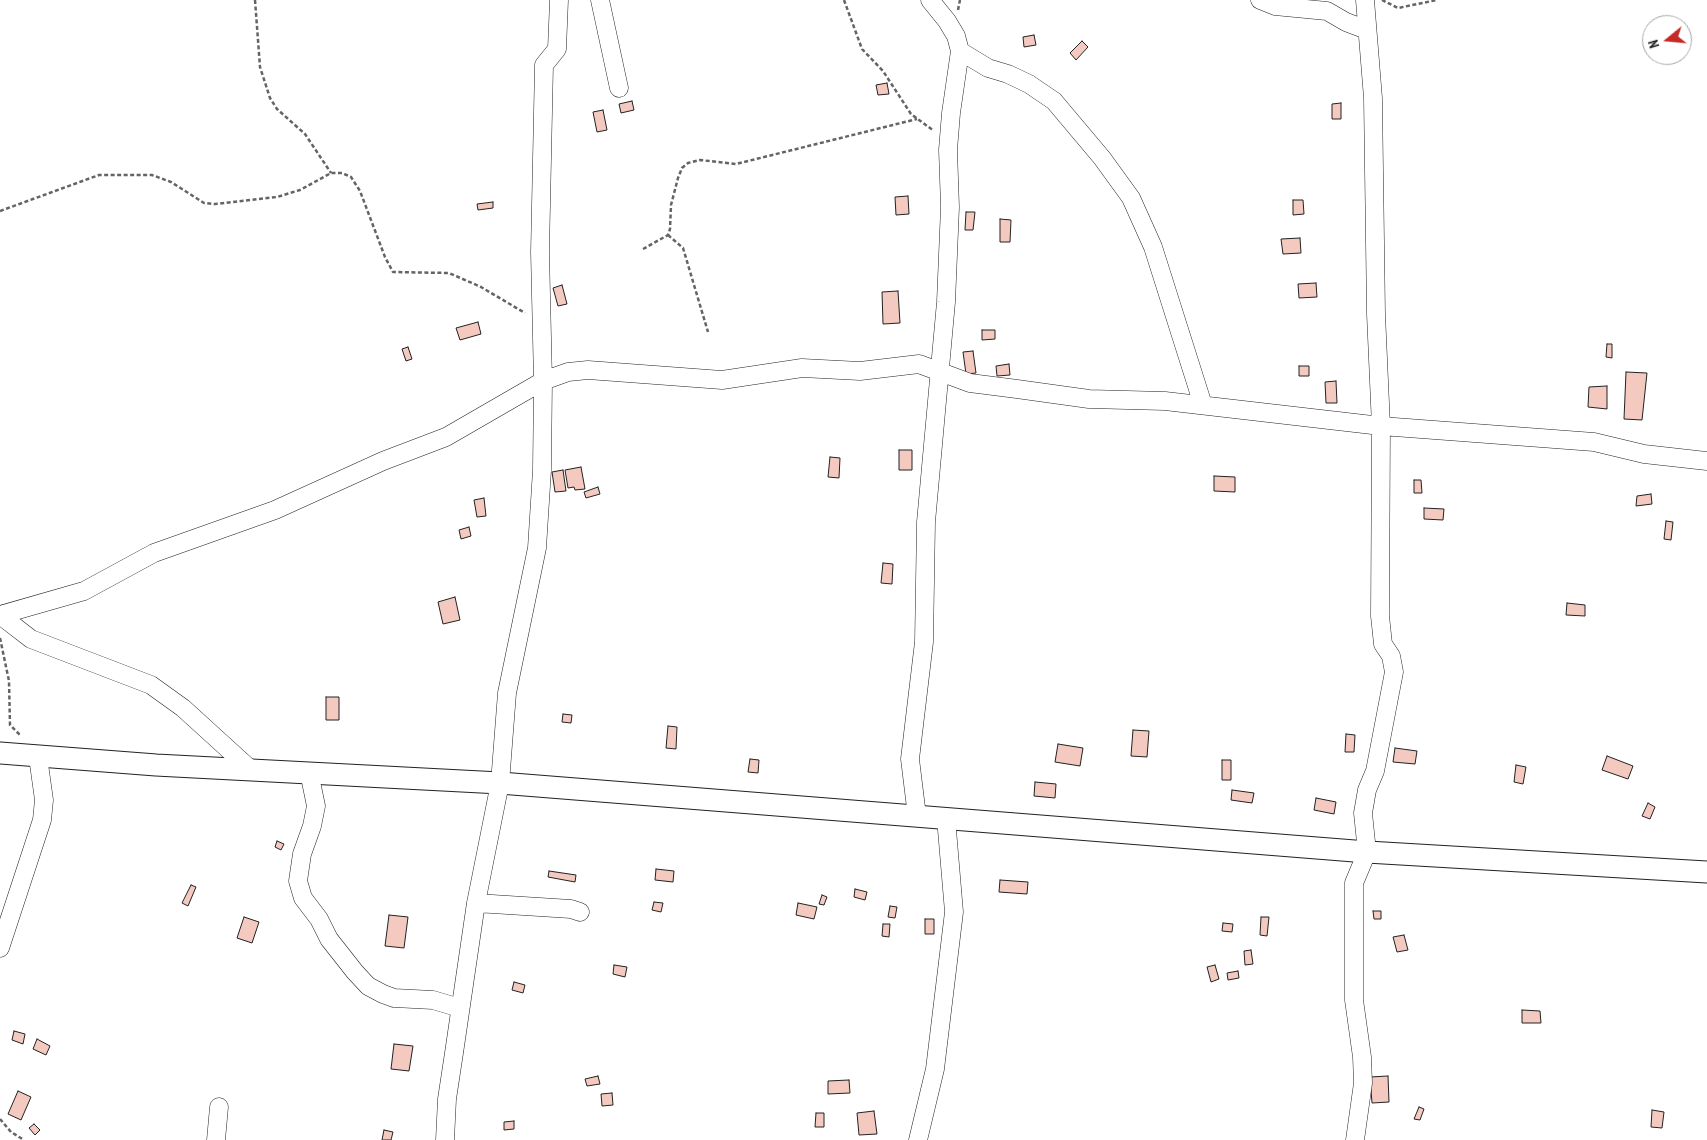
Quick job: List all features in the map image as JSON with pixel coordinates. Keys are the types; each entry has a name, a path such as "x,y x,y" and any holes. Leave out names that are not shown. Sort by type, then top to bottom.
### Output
{"main road":[{"path":"0,754 500,783 1367,852 1707,872"}],"street":[{"path":"445,1140 447,1099 476,903 500,783 507,693 537,548 542,470 543,381 541,322 544,65 557,49 563,0"},
{"path":"600,0 619,88"},
{"path":"917,816 910,759 924,642 926,522 940,371 950,207 948,150 960,51 956,36 930,0"},
{"path":"1260,0 1275,6 1327,11 1346,22 1367,30"},
{"path":"1355,1140 1363,1084 1362,1057 1354,1000 1354,883 1367,852 1363,813 1367,790 1376,771 1394,672 1391,656 1384,644 1380,616 1381,426 1376,314 1373,98 1365,0"},
{"path":"960,51 988,68 1008,74 1028,84 1054,101 1102,158 1131,198 1153,247 1203,405"},
{"path":"0,615 84,591 154,553 275,510 383,461 446,438 543,381 568,372 588,370 722,380 802,368 860,372 919,364 970,383 1080,398 1203,405 1381,426 1594,442 1644,454 1707,461"},
{"path":"0,615 31,639 151,685 183,708 250,769"},
{"path":"0,948 42,820 44,800 34,756"},
{"path":"309,772 316,806 312,826 302,854 298,881 303,898 319,919 329,939 368,986 383,994 394,998 432,1000 460,1008"},
{"path":"918,1140 935,1070 954,912 946,818"},
{"path":"476,903 516,908 571,909 580,912"},
{"path":"216,1140 219,1106"}],"path":[{"path":"255,0 260,67 270,98 277,109 305,134 331,173"},
{"path":"844,0 862,49 883,71 911,114 933,129 948,150"},
{"path":"1382,0 1398,8 1437,0"},
{"path":"643,249 668,236 671,205 678,178 682,168 688,164 700,160 736,164 917,119"},
{"path":"0,211 99,175 152,175 171,182 204,203 215,204 277,197 300,190 331,173 342,173 350,177 360,191 385,258 393,272 449,273 461,277 541,322"},
{"path":"668,236 678,241 686,253 708,332"},
{"path":"0,638 9,681 10,725 22,738 34,756"},
{"path":"0,1120 11,1132 24,1140"}],"building":[{"path":"1034,35 1036,45 1024,47 1023,37"},
{"path":"1082,41 1088,47 1076,60 1070,53"},
{"path":"887,83 889,94 878,95 876,85"},
{"path":"632,101 634,110 621,113 619,104"},
{"path":"1341,103 1341,119 1332,119 1332,104"},
{"path":"603,110 607,130 597,132 593,112"},
{"path":"908,196 909,214 896,215 895,197"},
{"path":"1293,200 1303,200 1304,214 1293,215"},
{"path":"493,202 493,208 478,210 477,204"},
{"path":"966,212 975,212 973,230 965,230"},
{"path":"1000,219 1011,220 1010,242 1000,242"},
{"path":"1300,238 1301,253 1283,254 1281,239"},
{"path":"1316,283 1317,297 1299,298 1298,284"},
{"path":"562,285 567,304 558,306 553,288"},
{"path":"898,291 900,323 883,324 882,292"},
{"path":"478,322 481,334 460,340 456,328"},
{"path":"982,330 995,330 995,339 982,340"},
{"path":"1607,344 1612,344 1612,358 1606,357"},
{"path":"408,347 412,359 406,361 402,349"},
{"path":"973,351 976,373 966,374 963,352"},
{"path":"1009,364 1010,375 997,376 996,366"},
{"path":"1299,366 1309,366 1309,376 1299,376"},
{"path":"1626,372 1647,373 1642,420 1624,419"},
{"path":"1336,381 1337,403 1326,403 1325,382"},
{"path":"1607,386 1607,409 1588,407 1589,387"},
{"path":"899,450 912,450 912,470 899,470"},
{"path":"830,457 840,458 839,478 828,477"},
{"path":"581,467 585,489 575,490 574,487 568,488 565,470"},
{"path":"563,470 566,491 555,492 552,472"},
{"path":"1214,476 1235,477 1235,492 1214,491"},
{"path":"1414,480 1421,480 1422,493 1414,493"},
{"path":"598,487 600,494 586,498 584,492"},
{"path":"1651,494 1652,504 1636,506 1637,496"},
{"path":"484,498 486,516 477,517 474,500"},
{"path":"1424,508 1444,509 1443,520 1424,519"},
{"path":"1666,521 1673,522 1671,540 1664,539"},
{"path":"469,527 471,536 461,539 459,530"},
{"path":"883,563 893,564 892,584 881,583"},
{"path":"455,597 460,620 443,624 438,602"},
{"path":"1567,603 1585,605 1585,616 1566,615"},
{"path":"326,697 339,697 339,720 326,720"},
{"path":"563,714 572,715 571,723 562,722"},
{"path":"668,726 677,727 676,749 666,748"},
{"path":"1133,730 1149,731 1147,757 1131,756"},
{"path":"1346,734 1355,735 1354,752 1345,752"},
{"path":"1058,744 1083,748 1080,766 1055,762"},
{"path":"1395,748 1417,751 1415,764 1393,762"},
{"path":"1607,756 1633,766 1628,779 1602,770"},
{"path":"750,759 759,760 758,773 748,772"},
{"path":"1222,760 1231,760 1231,780 1222,780"},
{"path":"1516,765 1526,767 1523,784 1514,782"},
{"path":"1035,782 1056,784 1055,798 1034,796"},
{"path":"1232,790 1254,793 1252,803 1231,800"},
{"path":"1316,798 1336,802 1334,814 1314,810"},
{"path":"1648,803 1655,807 1650,819 1642,816"},
{"path":"277,841 284,844 281,850 275,847"},
{"path":"656,869 674,871 673,882 655,880"},
{"path":"549,871 576,875 575,882 548,877"},
{"path":"1000,880 1028,882 1027,894 999,892"},
{"path":"191,885 196,887 188,906 182,903"},
{"path":"855,889 867,892 865,900 854,897"},
{"path":"822,895 827,897 824,905 819,904"},
{"path":"654,902 663,903 661,912 652,910"},
{"path":"798,903 817,907 814,919 796,915"},
{"path":"890,906 897,907 895,918 888,917"},
{"path":"1373,911 1381,911 1381,919 1374,919"},
{"path":"389,915 408,917 404,948 385,946"},
{"path":"244,917 259,922 252,943 237,938"},
{"path":"1261,917 1269,917 1267,936 1260,935"},
{"path":"925,919 934,919 934,934 925,934"},
{"path":"1223,923 1233,924 1232,932 1222,931"},
{"path":"883,924 890,924 889,937 882,936"},
{"path":"1404,935 1408,950 1397,952 1393,937"},
{"path":"1251,950 1253,964 1245,965 1244,951"},
{"path":"614,965 627,967 625,977 613,974"},
{"path":"1215,965 1219,979 1211,982 1207,967"},
{"path":"1238,971 1239,978 1228,980 1227,973"},
{"path":"514,982 525,985 523,993 512,990"},
{"path":"1522,1010 1540,1011 1541,1023 1522,1023"},
{"path":"14,1031 25,1034 23,1044 12,1040"},
{"path":"37,1039 50,1046 46,1055 33,1049"},
{"path":"394,1044 413,1046 409,1071 391,1069"},
{"path":"598,1076 600,1084 587,1086 585,1079"},
{"path":"1388,1076 1389,1102 1372,1103 1370,1077"},
{"path":"849,1080 850,1093 828,1094 828,1081"},
{"path":"18,1091 31,1097 21,1120 8,1114"},
{"path":"612,1093 613,1105 602,1106 601,1094"},
{"path":"1419,1107 1424,1109 1420,1120 1414,1119"},
{"path":"1652,1110 1664,1112 1662,1128 1651,1127"},
{"path":"874,1111 877,1134 859,1135 857,1113"},
{"path":"816,1113 824,1113 824,1127 815,1127"},
{"path":"514,1121 514,1129 504,1130 504,1122"},
{"path":"34,1124 40,1130 35,1135 29,1128"},
{"path":"384,1130 393,1132 391,1140 382,1140"}]}
